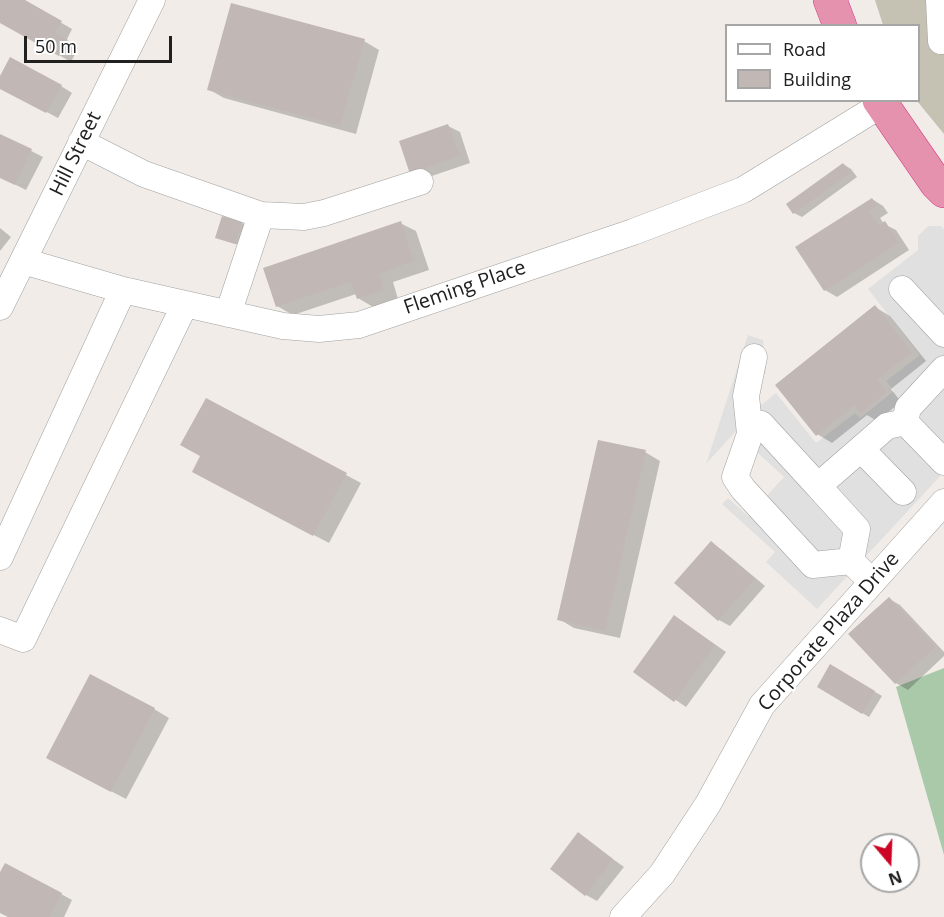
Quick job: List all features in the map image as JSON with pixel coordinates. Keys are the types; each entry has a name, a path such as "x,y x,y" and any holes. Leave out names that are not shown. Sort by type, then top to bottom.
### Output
{"highway":[{"path":"830,0 839,24"},
{"path":"880,103 944,191"}],"street":[{"name":"Hill Street","path":"0,307 152,0"},
{"path":"934,44 939,0"},
{"name":"Fleming Place","path":"23,261 123,290 283,326 319,329 358,325 633,232 742,190 880,103"},
{"path":"81,142 144,174 261,215 304,217 324,213 420,182"},
{"path":"228,314 261,215"},
{"path":"903,289 944,334"},
{"path":"0,556 123,290"},
{"path":"0,630 23,639 185,304"},
{"path":"754,357 746,396 750,434 735,477 743,489 813,565 850,561 872,582"},
{"path":"905,422 908,408 940,382"},
{"path":"818,486 887,426 905,422"},
{"path":"905,422 944,462"},
{"path":"750,434 761,424 857,529 850,561"},
{"path":"861,449 903,492"},
{"name":"Corporate Plaza Drive","path":"623,917 662,874 708,804 762,705 944,502"}],"shaded area":[{"path":"875,0 944,0 944,134 918,102 920,102 920,24 883,24"},
{"path":"928,226 941,226 944,229 944,472 817,609 766,562 775,552 722,504 728,498 748,516 784,477 735,432 706,464 748,335 763,340 766,372 751,394 760,406 776,393 816,443 855,413 860,418 894,391 886,381 920,355 868,289 918,250 918,236"}],"green space":[{"path":"944,668 944,855 896,687"}],"building":[{"path":"0,0 25,0 62,21 55,33 68,40 59,56 0,23"},
{"path":"231,3 365,39 340,126 207,90"},
{"path":"10,57 62,85 46,113 0,89 0,76"},
{"path":"448,124 460,156 410,174 399,141"},
{"path":"0,134 32,149 15,185 0,178"},
{"path":"843,163 851,173 793,214 786,204"},
{"path":"872,198 877,206 869,211 878,225 885,221 899,243 824,291 795,247"},
{"path":"222,216 242,222 235,244 215,238"},
{"path":"401,221 414,261 379,274 384,290 357,299 351,282 276,307 263,268"},
{"path":"875,305 912,352 877,380 887,392 861,413 854,405 816,436 775,385"},
{"path":"206,398 347,473 313,536 192,472 200,456 180,445"},
{"path":"598,440 646,450 605,631 557,620"},
{"path":"711,541 755,579 718,621 674,583"},
{"path":"889,597 936,647 895,684 848,634"},
{"path":"674,615 715,645 674,702 633,672"},
{"path":"830,664 875,691 862,714 817,687"},
{"path":"90,674 155,708 111,792 46,758"},
{"path":"578,832 613,859 585,896 550,869"},
{"path":"5,863 62,893 49,917 8,917 0,913 0,872"}]}
